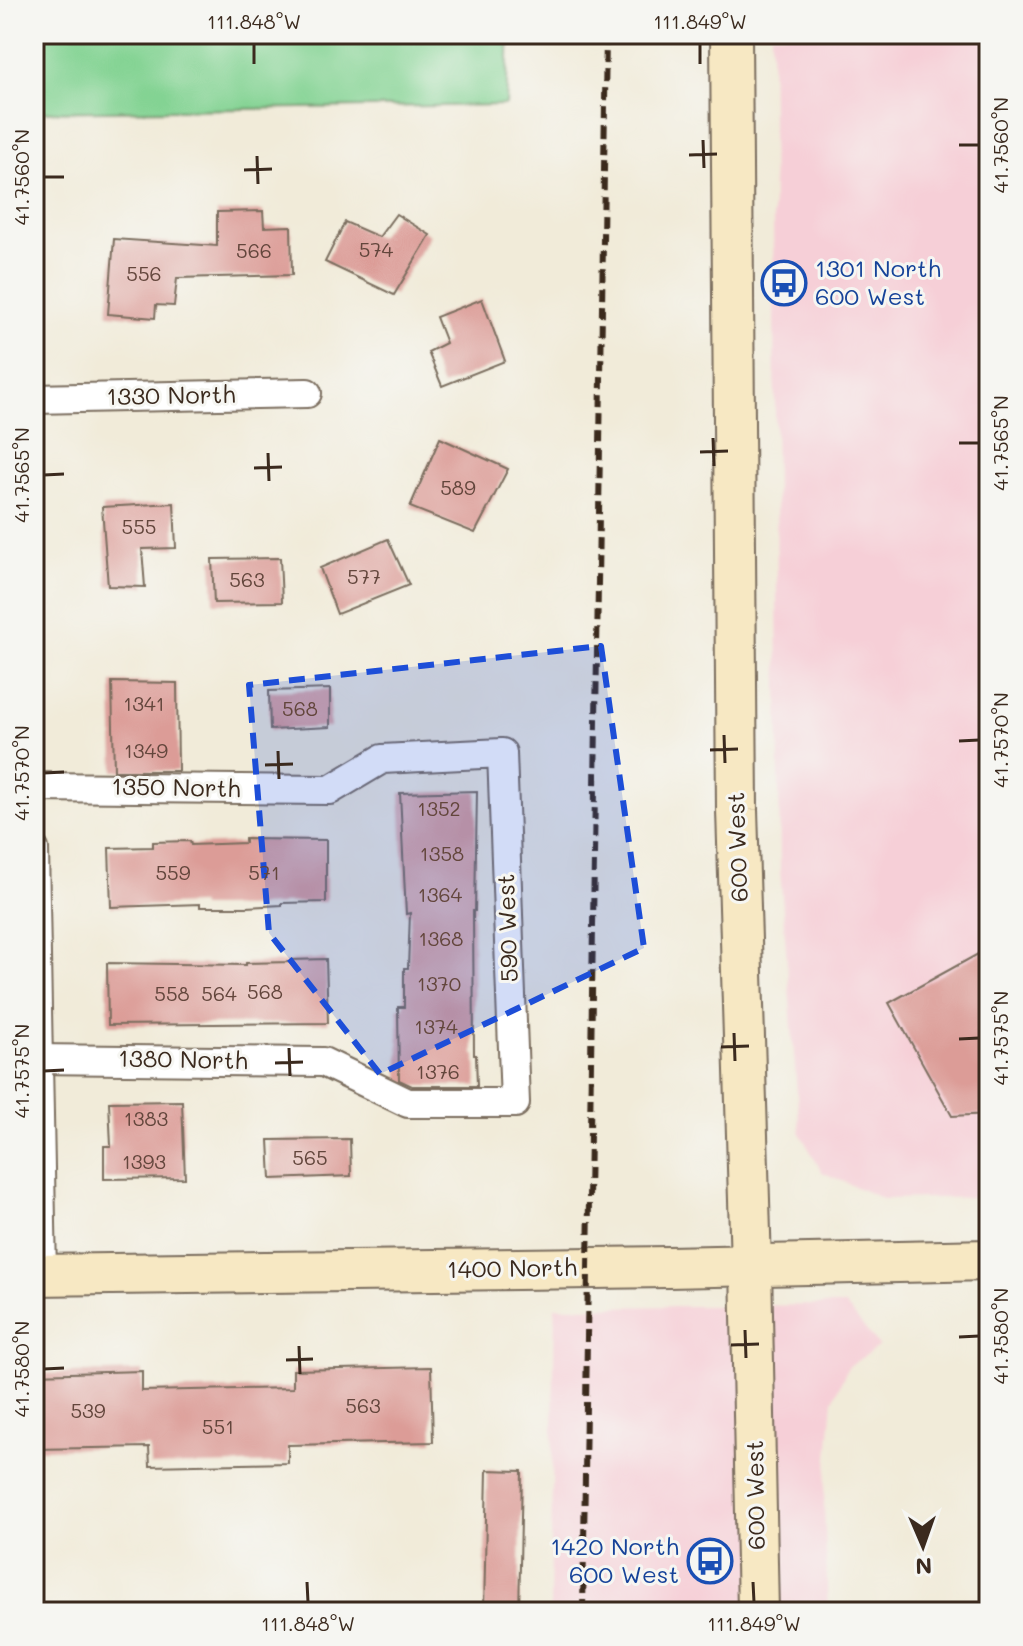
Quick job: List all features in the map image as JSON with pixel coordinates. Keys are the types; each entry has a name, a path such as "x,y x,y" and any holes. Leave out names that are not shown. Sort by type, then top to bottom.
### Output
{"main road":[{"name":"600 West","path":"731,34 737,810 758,1612"},
{"name":"1400 North","path":"38,1275 989,1260"}],"street":[{"name":"1330 North","path":"34,399 307,393"},
{"name":"1350 North","path":"34,787 330,790 382,759 502,753"},
{"name":"590 West","path":"502,753 515,1103"},
{"path":"34,849 38,1275"},
{"name":"1380 North","path":"36,1059 323,1062 408,1103 515,1103"}],"highlighted area":[{"path":"601,646 644,948 380,1074 269,933 249,685"}],"shaded area":[{"path":"771,34 989,34 989,1197 883,1199 822,1172 800,1133 780,870"},
{"path":"845,1305 879,1346 848,1367 833,1400 824,1502 828,1612 550,1612 555,1307"}],"green space":[{"path":"34,34 509,34 506,105 34,112"}],"building":[{"path":"263,211 264,227 291,226 292,275 177,278 174,306 156,305 155,318 108,314 114,239 217,246 217,212"},
{"path":"396,214 430,235 394,295 325,262 345,222 379,237"},
{"path":"482,299 505,361 442,386 428,352 446,343 436,317"},
{"path":"440,438 508,469 475,533 410,507"},
{"path":"174,503 176,548 142,549 145,587 108,586 102,507"},
{"path":"388,539 409,585 337,614 320,568"},
{"path":"280,558 282,602 214,603 212,559"},
{"path":"112,682 177,683 178,771 114,771"},
{"path":"330,689 330,727 270,730 269,691"},
{"path":"477,791 473,911 477,1086 412,1086 399,1080 398,1007 404,1007 404,968 408,968 410,913 406,914 400,793"},
{"path":"245,839 326,840 326,902 246,907 200,907 200,904 111,907 109,848 153,847 153,842 190,841 191,845 245,843"},
{"path":"989,948 989,1114 952,1116 889,1003"},
{"path":"326,959 328,1023 108,1025 107,963 246,965"},
{"path":"182,1101 185,1178 104,1179 104,1146 111,1146 109,1102"},
{"path":"350,1139 351,1176 271,1179 269,1140"},
{"path":"431,1367 433,1442 288,1445 288,1463 150,1466 149,1447 34,1449 34,1374 142,1371 142,1391 293,1388 293,1370"},
{"path":"487,1470 522,1471 519,1612 484,1612"}],"railway":[{"path":"583,1612 606,34"}],"place":[{"name":"1301 North 600 West","path":"784,283"},
{"name":"1420 North 600 West","path":"710,1561"}]}
